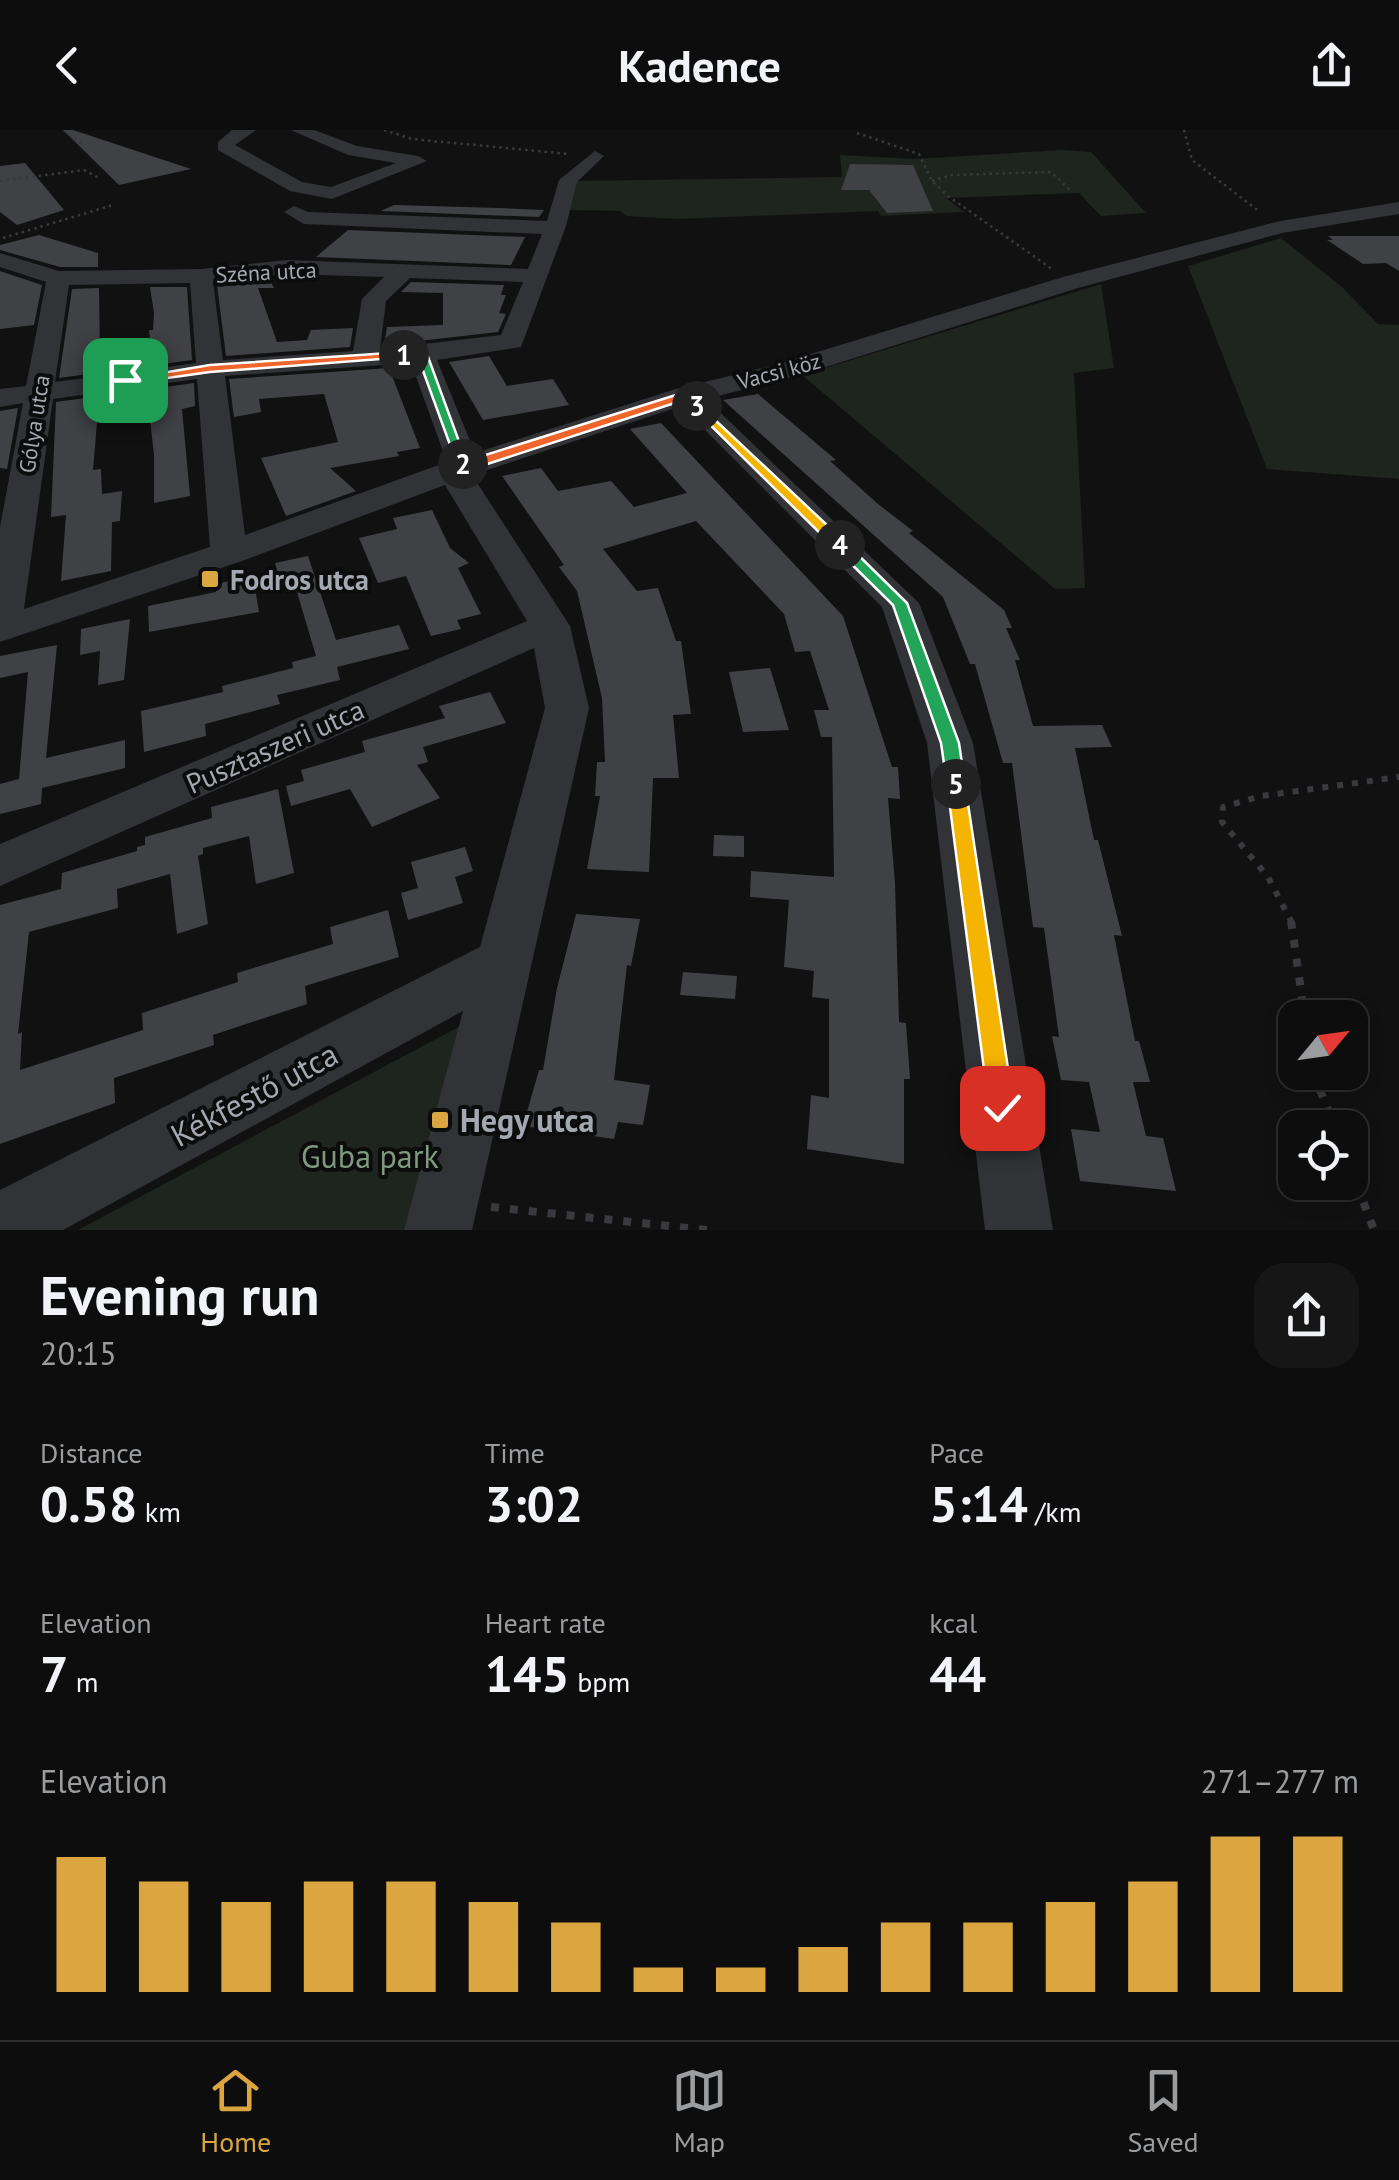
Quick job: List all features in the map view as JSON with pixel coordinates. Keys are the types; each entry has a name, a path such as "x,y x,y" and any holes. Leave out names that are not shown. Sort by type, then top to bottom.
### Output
{"street":[{"path":"248,130 240,131 224,146 297,186 332,193"},
{"path":"299,130 354,151 418,161 332,193 294,215 555,228"},
{"path":"0,398 210,368 422,354 512,341 555,228 568,180 596,156"},
{"name":"Vacsi köz","path":"1,630 459,469 686,395 787,370 1071,282 1280,227 1399,208"},
{"name":"Széna utca","path":"0,260 58,278 201,276 287,267 535,276"},
{"path":"365,358 374,299 404,271"},
{"path":"201,276 229,553"},
{"name":"Gólya utca","path":"1,630 58,278"},
{"path":"422,354 459,469 550,626 567,708 442,1216"},
{"path":"686,395 900,603 950,743 1019,1230"},
{"name":"Pusztaszeri utca","path":"0,866 550,626"},
{"name":"Kékfestő utca","path":"0,1228 507,960"}],"path":[{"path":"64,130 84,146"},
{"path":"384,130 412,138 596,156"},
{"path":"1184,130 1192,160 1280,227"},
{"path":"858,133 919,154 932,181 948,196 1071,282"},
{"path":"0,181 84,170 99,178"},
{"path":"932,181 951,176 1051,172 1070,190"},
{"path":"0,239 112,205"},
{"path":"1303,1000 1291,917 1268,878 1222,822 1223,808 1261,796 1399,777"},
{"path":"1363,1200 1374,1230"},
{"path":"442,1216 707,1230"}],"green space":[{"path":"1062,150 1091,152 1146,213 1101,216 1079,193 946,198 964,212 881,216 878,211 678,219 626,216 620,211 570,210 572,181 842,177 840,155 915,159"},
{"path":"1281,238 1342,287 1378,324 1399,325 1399,479 1267,469 1188,266"},
{"path":"1101,284 1114,368 1074,373 1085,588 1055,589 802,375"},
{"name":"Guba park","path":"466,1023 423,1230 78,1230"}],"building":[{"path":"63,130 73,130 191,169 119,185"},
{"path":"25,163 64,210 17,225 0,212 0,166"},
{"path":"850,164 913,165 933,211 887,213 869,190 841,190"},
{"path":"394,205 544,210 539,217 381,211"},
{"path":"348,230 525,237 511,265 316,257"},
{"path":"39,235 98,253 98,267 60,267 0,250 0,245"},
{"path":"1328,236 1399,236 1399,271 1386,263 1363,264 1327,240 1333,240"},
{"path":"0,271 42,285 34,325 0,329"},
{"path":"270,280 274,288 258,288 277,342 307,340 311,330 353,328 350,347 226,356 217,285"},
{"path":"411,282 504,285 501,295 506,295 499,313 506,314 498,332 384,345 387,327 443,325 443,293 401,292"},
{"path":"150,287 187,287 192,360 59,378 72,289 99,288 100,357 151,350 149,330 153,330 154,313"},
{"path":"489,356 507,386 553,379 569,405 483,420 449,362"},
{"path":"389,368 420,448 397,452 399,456 330,468 356,491 286,516 261,458 338,442 324,394 259,399 261,412 234,417 229,379"},
{"path":"194,383 195,406 182,409 190,496 154,503 154,455 147,392 99,399 93,470 101,469 102,494 122,491 120,521 112,522 111,571 61,581 66,515 51,517 56,402"},
{"path":"758,394 913,531 909,533 1004,610 1012,628 1006,628 1020,660 1015,660 1033,726 1102,725 1112,747 1075,748 1094,840 1098,840 1122,936 1114,935 1135,1041 1139,1041 1150,1082 1133,1082 1146,1136 1163,1138 1176,1191 1080,1181 1071,1129 1100,1132 1089,1082 1061,1080 1052,1036 1059,1037 1044,928 1033,927 1012,763 1003,763 975,664 970,664 943,597 723,400"},
{"path":"18,408 7,469 0,468 0,411"},
{"path":"661,423 843,616 892,767 898,767 900,799 888,798 899,1022 906,1023 910,1079 904,1079 904,1164 807,1149 811,1095 829,1098 829,999 812,997 814,971 784,967 789,900 750,897 751,871 834,877 832,737 821,737 814,710 829,710 810,651 795,652 784,614 696,521 603,549 637,591 658,588 676,641 681,641 691,714 673,715 679,778 653,778 649,872 587,869 600,796 595,796 597,762 605,762 602,698 577,591 559,567 564,565 502,476 541,468 558,491 611,481 634,507 687,493 630,429"},
{"path":"432,510 450,548 469,563 458,568 481,614 457,620 461,629 431,636 406,576 378,583 359,538 397,529 393,518"},
{"path":"308,556 336,640 399,625 409,649 337,667 340,680 277,695 280,704 205,724 206,736 144,752 141,711 223,692 222,686 293,668 292,662 316,656 294,582 281,585 275,563"},
{"path":"253,576 259,612 149,632 148,606 216,592 216,584"},
{"path":"130,619 124,680 98,685 100,651 80,655 81,629"},
{"path":"57,645 46,758 125,740 125,768 42,788 41,804 0,814 0,784 19,779 28,672 0,678 0,656"},
{"path":"770,668 789,730 743,732 729,672"},
{"path":"490,692 506,723 423,747 428,762 417,765 440,798 372,827 350,789 291,806 286,786 304,781 301,770 365,752 362,741 445,718 439,706"},
{"path":"278,789 294,873 256,884 249,836 203,848 203,854 198,856 208,924 177,934 170,874 117,889 118,908 29,932 18,1034 22,1032 20,1070 143,1030 142,1013 238,982 237,973 333,944 330,927 388,910 399,957 305,986 307,1004 213,1035 214,1045 114,1078 115,1103 0,1144 0,905 61,889 62,873 137,851 137,847 145,845 145,837 212,818 211,807"},
{"path":"714,835 744,836 744,857 713,856"},
{"path":"465,847 473,871 455,877 463,903 408,920 401,893 418,888 411,862"},
{"path":"576,914 640,919 631,966 627,965 614,1080 650,1085 643,1125 618,1122 614,1139 523,1126 539,1070 543,1070 557,988"},
{"path":"683,972 737,976 735,999 680,995"}],"place":[{"name":"Fodros utca","path":"210,579"},
{"name":"Hegy utca","path":"440,1120"}],"route":[{"path":"125,380 210,368 422,354 464,467 686,395 900,603 950,743 1002,1108"}]}
